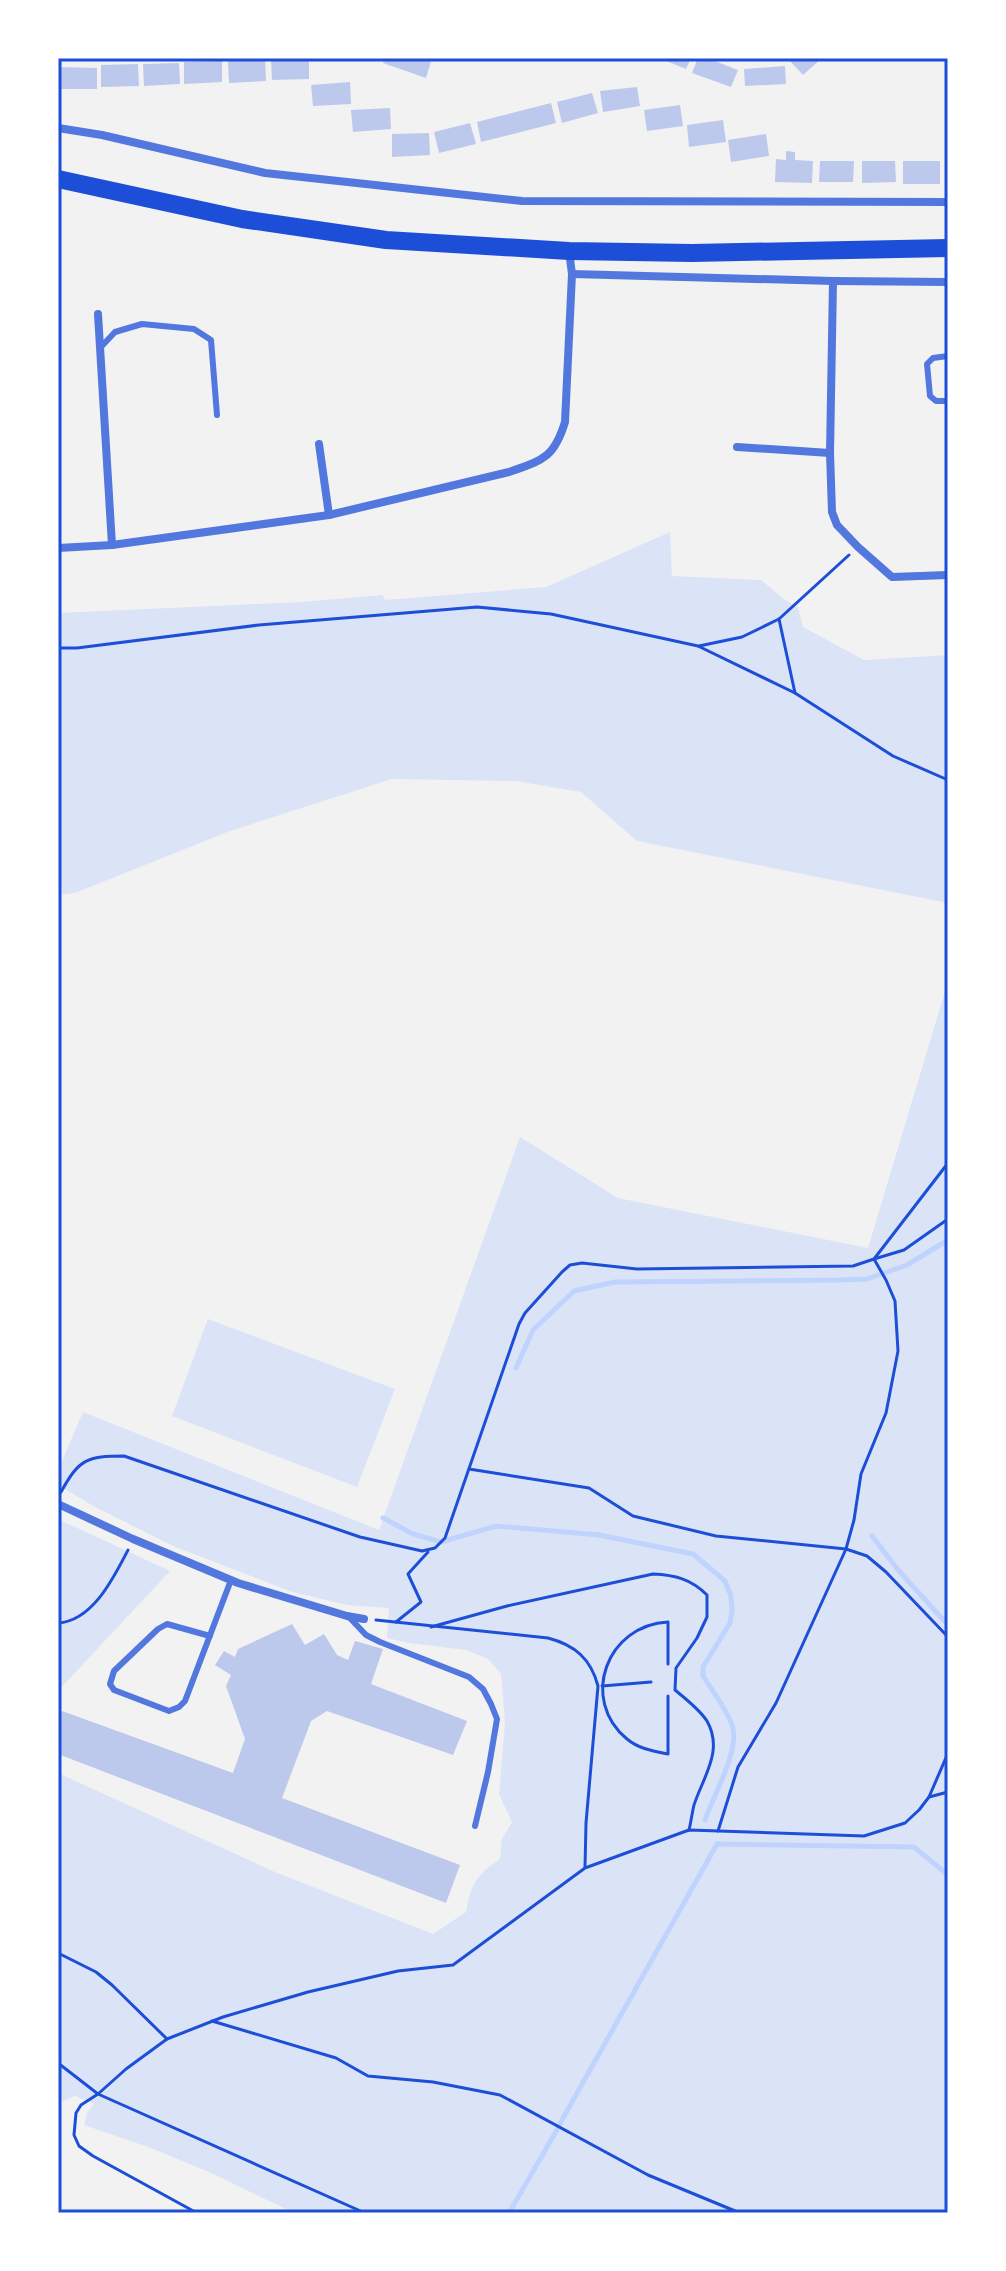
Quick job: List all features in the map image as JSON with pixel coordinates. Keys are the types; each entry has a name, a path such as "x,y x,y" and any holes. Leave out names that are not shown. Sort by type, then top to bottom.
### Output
{"main road":[{"path":"58,179 242,219 386,240 569,251 692,253 948,248"}],"street":[{"path":"58,128 102,135 265,173 522,201 948,202"},
{"path":"58,548 112,545 329,515 533,464 547,455 559,441 565,422 572,274 569,251"},
{"path":"572,274 948,282"},
{"path":"833,281 830,453 832,512 837,525 892,577 948,575"},
{"path":"98,314 112,545"},
{"path":"319,444 329,515"},
{"path":"737,447 830,453"},
{"path":"58,1504 231,1580 364,1619"}],"lane":[{"path":"100,348 115,332 142,324 194,329 211,340 217,415"},
{"path":"948,356 933,358 927,364 930,396 936,401 948,401"},
{"path":"210,1636 167,1624 114,1671 110,1684 114,1690 169,1711 179,1707 185,1701 210,1636 231,1580"},
{"path":"347,1616 366,1635 469,1677 483,1689 497,1719 475,1826"}],"path":[{"path":"698,646 742,637 779,619 858,547"},
{"path":"58,648 259,625 477,607 551,614 698,646 795,693 893,756 948,780"},
{"path":"779,619 795,693"},
{"path":"874,1259 948,1163"},
{"path":"396,1622 421,1602 408,1574 430,1549 445,1538 519,1324 525,1313 570,1265 582,1263 637,1269 853,1266 904,1250 948,1219"},
{"path":"718,1831 738,1767 776,1703 846,1549 861,1474 886,1413 898,1351 895,1301 874,1259"},
{"path":"58,1496 70,1475 84,1461 99,1456 124,1456 360,1537 408,1549 430,1549"},
{"path":"469,1469 589,1488 633,1516 716,1536 846,1549 867,1556 948,1637"},
{"path":"58,1623 78,1617 94,1603 113,1579 133,1539"},
{"path":"431,1627 507,1606 653,1574 671,1575 698,1587 707,1595 707,1617 676,1668 675,1690 705,1718 715,1745 689,1830"},
{"path":"364,1619 563,1642 576,1650 594,1670 605,1707 621,1733 647,1750 668,1754 668,1696"},
{"path":"585,1868 586,1823 600,1686 607,1663 619,1644 637,1630 658,1622 668,1622 668,1664"},
{"path":"600,1686 651,1682"},
{"path":"197,2213 79,2146 74,2135 76,2113 81,2105 167,2039 212,2021 308,1992 398,1971 453,1965 585,1868 689,1830 864,1836 905,1823 929,1797 948,1753"},
{"path":"929,1797 948,1792"},
{"path":"58,1953 96,1972 167,2039"},
{"path":"212,2021 336,2058 368,2076 433,2082 500,2095 648,2175 740,2213"},
{"path":"58,2063 98,2094 365,2213"}],"shaded area":[{"path":"670,532 672,576 761,580 798,607 803,627 864,660 948,655 948,903 637,841 581,792 516,781 392,779 230,831 75,893 58,895 58,613 301,602 383,595 384,600 546,587"},
{"path":"948,981 948,2213 294,2213 207,2171 84,2125 87,2113 94,2104 75,2096 58,2100 58,1773 275,1872 433,1934 466,1912 476,1881 500,1859 502,1839 512,1822 499,1794 505,1723 501,1674 488,1659 466,1650 387,1638 389,1608 347,1605 292,1592 173,1546 58,1485 58,1470 83,1412 379,1530 520,1137 618,1198 868,1248"},
{"path":"208,1319 395,1389 357,1487 172,1416"},
{"path":"58,1519 170,1571 58,1691"}],"building":[{"path":"309,58 309,79 272,80 271,59"},
{"path":"384,58 432,58 426,78 383,63"},
{"path":"659,58 691,58 686,69"},
{"path":"698,58 707,58 738,70 731,87 692,73"},
{"path":"793,58 822,58 803,75 790,61"},
{"path":"265,59 266,81 229,83 228,61"},
{"path":"222,61 222,82 184,84 184,62"},
{"path":"179,63 180,84 144,86 143,64"},
{"path":"138,64 139,86 101,87 101,65"},
{"path":"785,66 786,84 745,86 744,69"},
{"path":"58,67 97,68 97,89 58,89"},
{"path":"350,82 351,104 313,106 311,85"},
{"path":"637,87 640,106 603,112 600,91"},
{"path":"592,93 598,113 562,123 557,102"},
{"path":"551,103 556,123 481,142 477,122"},
{"path":"680,105 683,126 647,131 644,110"},
{"path":"390,108 391,129 353,132 351,110"},
{"path":"723,120 726,142 689,147 687,125"},
{"path":"470,123 476,144 439,153 434,132"},
{"path":"429,133 430,155 392,157 392,134"},
{"path":"766,134 769,156 731,162 728,140"},
{"path":"786,151 795,152 795,160 813,161 812,183 775,182 776,159 786,160"},
{"path":"820,161 854,161 853,182 819,182"},
{"path":"862,161 895,161 896,182 862,183"},
{"path":"903,161 940,161 940,184 903,184"},
{"path":"292,1624 305,1645 324,1634 337,1655 348,1660 355,1641 383,1649 371,1684 467,1721 453,1755 327,1711 311,1721 282,1798 460,1865 446,1903 58,1754 58,1725 62,1711 233,1773 245,1739 226,1686 231,1675 215,1665 224,1651 235,1657 238,1649"}],"waterway":[{"path":"884,1273 907,1265 948,1240"},
{"path":"516,1368 533,1330 574,1291 615,1282 839,1280 867,1279 881,1274"},
{"path":"383,1518 413,1534 441,1542 496,1526 599,1535 693,1554 725,1581 731,1596 730,1623 703,1667 703,1676 727,1713 734,1735 733,1747 705,1820"},
{"path":"872,1536 948,1625"},
{"path":"717,1844 914,1847 948,1875"},
{"path":"558,2127 717,1844"},
{"path":"509,2213 558,2128"}]}
